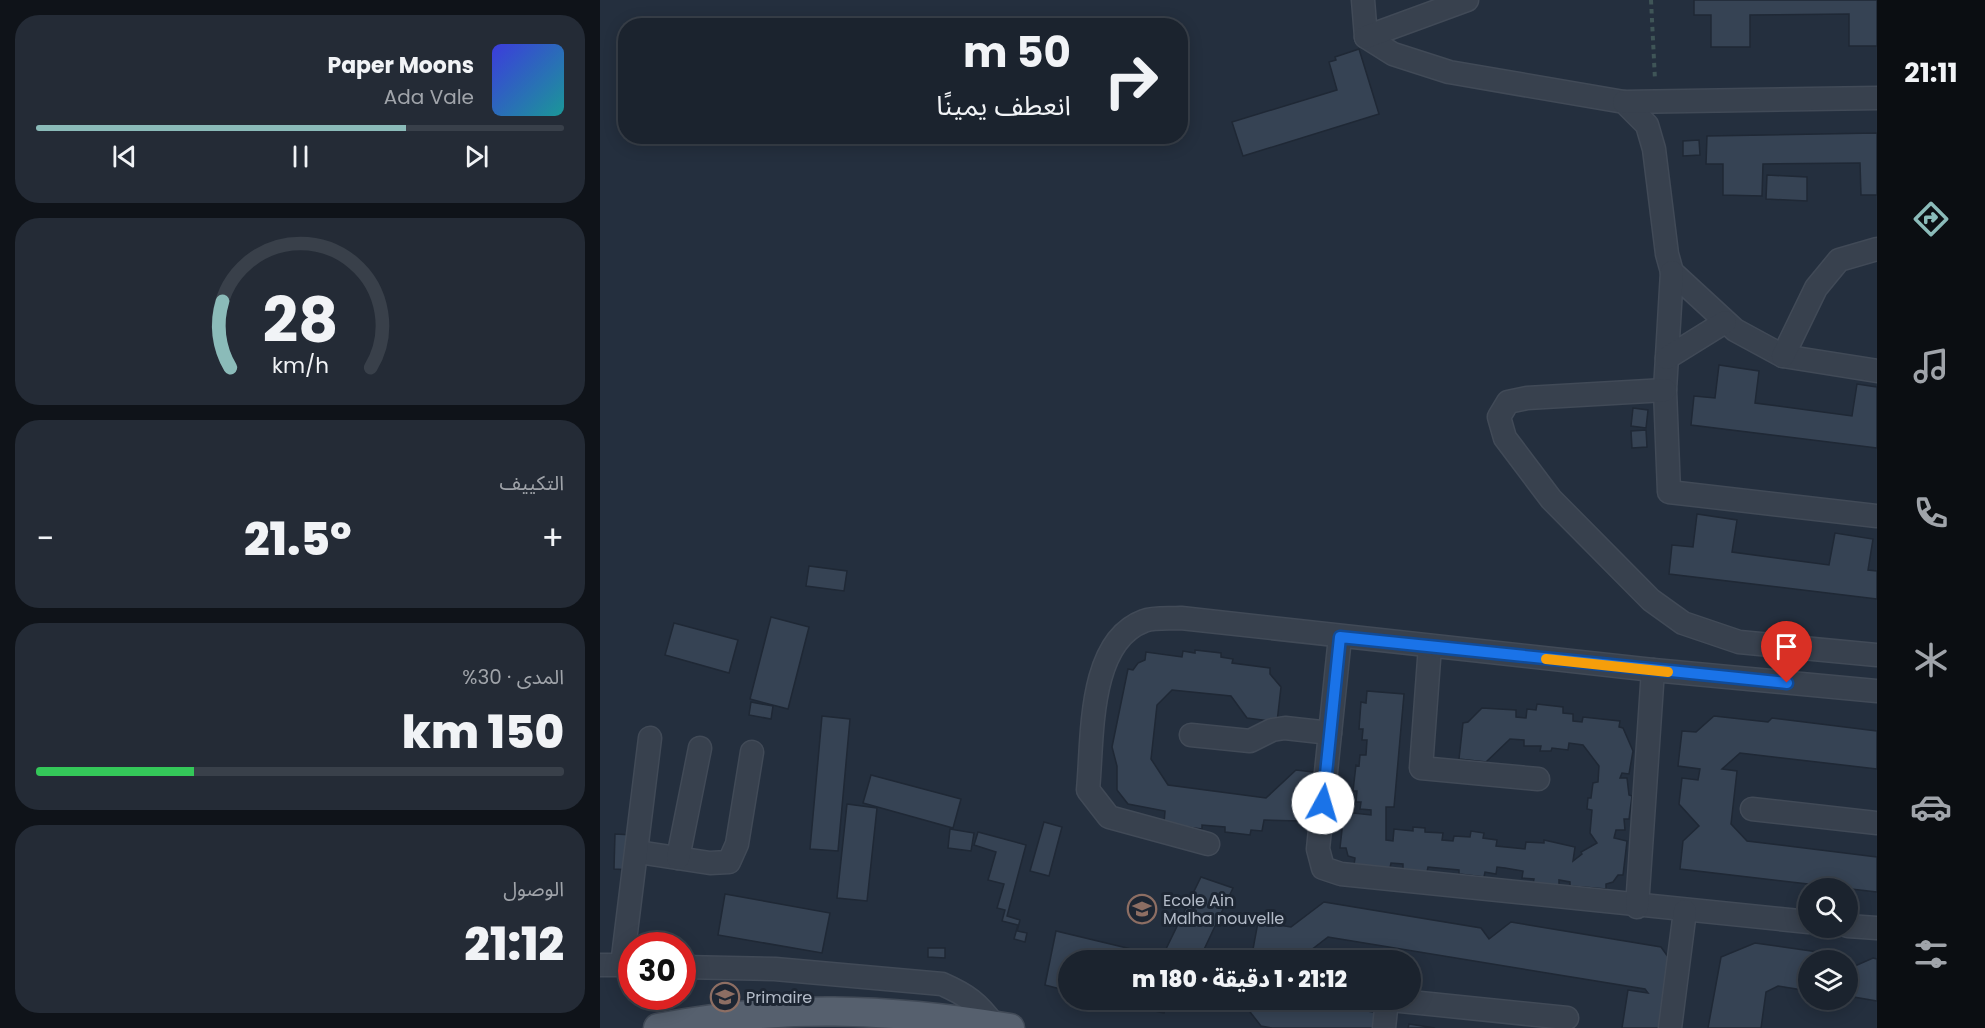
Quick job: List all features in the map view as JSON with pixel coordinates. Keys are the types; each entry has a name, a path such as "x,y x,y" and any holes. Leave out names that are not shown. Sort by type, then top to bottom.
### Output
{"main road":[{"path":"658,1028 715,1017 841,1011 908,1013 1002,1027"}],"street":[{"path":"1363,0 1366,37"},
{"path":"1366,37 1467,0"},
{"path":"1366,37 1393,54 1449,72 1624,102 1877,98"},
{"path":"1624,102 1647,125 1650,133 1667,254 1672,272 1665,390 1669,492 1877,516"},
{"path":"1783,356 1816,288 1839,260 1877,249"},
{"path":"1672,272 1735,330 1783,356 1877,371"},
{"path":"1667,358 1725,322"},
{"path":"1665,390 1527,398 1508,402 1500,417 1506,438 1551,499 1651,600 1683,623 1739,642 1877,655"},
{"path":"1208,844 1109,817 1088,790 1099,682 1106,660 1121,634 1145,620 1181,618 1653,670 1877,691"},
{"path":"1340,637 1318,849 1323,868 1341,874 1637,907 1798,921"},
{"path":"1430,646 1421,768 1538,779"},
{"path":"1637,907 1653,670"},
{"path":"1191,735 1250,741 1272,730 1285,728 1330,733"},
{"path":"624,932 638,852 650,738"},
{"path":"678,858 700,748"},
{"path":"638,852 710,863 729,862 737,844 752,752"},
{"path":"1752,809 1877,823"},
{"path":"1670,1028 1685,911"},
{"path":"1858,927 1877,928"},
{"path":"696,967 775,969 942,984 980,1006 1002,1027"},
{"path":"1421,1003 1567,1018"},
{"path":"1384,1028 1386,1010"}],"path":[{"path":"1651,0 1656,102"}],"building":[{"path":"1694,0 1877,0 1877,46 1849,46 1849,14 1750,15 1750,47 1711,47 1711,15 1694,15"},
{"path":"1359,49 1379,114 1243,156 1232,122 1337,90 1329,62 1336,60 1335,57"},
{"path":"1877,133 1877,195 1861,195 1860,163 1763,164 1762,196 1723,195 1723,164 1706,164 1707,136"},
{"path":"1699,140 1700,155 1683,156 1683,141"},
{"path":"1767,175 1807,177 1807,201 1766,199"},
{"path":"1719,365 1759,371 1755,403 1852,416 1857,384 1877,387 1877,448 1691,425 1694,396 1715,398"},
{"path":"1633,408 1648,410 1646,428 1631,426"},
{"path":"1646,430 1647,447 1632,448 1631,431"},
{"path":"1697,514 1737,520 1732,552 1829,565 1835,533 1873,539 1868,570 1877,571 1877,599 1669,574 1672,545 1693,547"},
{"path":"809,566 847,571 844,591 806,586"},
{"path":"771,617 809,627 788,709 750,699"},
{"path":"674,623 738,640 729,673 665,655"},
{"path":"1195,650 1221,653 1221,657 1233,659 1232,663 1270,668 1270,674 1281,687 1277,722 1247,718 1231,696 1172,690 1157,705 1151,759 1168,785 1266,798 1296,770 1322,773 1316,809 1301,821 1264,820 1262,831 1251,830 1250,835 1225,832 1225,827 1202,825 1202,829 1164,824 1165,811 1128,804 1117,790 1117,766 1112,747 1128,669 1133,670 1138,663 1145,660 1146,652 1182,657 1183,651 1195,653"},
{"path":"1367,691 1404,694 1394,807 1386,807 1386,840 1393,841 1394,829 1413,831 1413,827 1425,828 1425,832 1443,833 1442,840 1453,841 1454,836 1470,837 1471,831 1484,833 1483,838 1497,840 1496,846 1525,849 1526,842 1544,843 1544,840 1575,847 1573,861 1582,854 1581,852 1597,843 1590,833 1592,810 1587,809 1593,783 1598,782 1599,766 1583,745 1569,743 1568,750 1552,748 1551,751 1540,751 1541,746 1524,746 1524,740 1510,739 1486,762 1459,759 1463,723 1468,722 1482,708 1516,710 1516,717 1526,718 1527,709 1536,710 1537,704 1563,707 1563,713 1573,714 1573,721 1582,722 1583,717 1620,721 1619,727 1623,728 1633,751 1629,774 1622,773 1620,778 1627,778 1629,795 1632,796 1629,819 1624,819 1625,830 1616,830 1614,838 1627,841 1623,875 1618,875 1613,882 1606,884 1606,889 1570,886 1570,882 1559,880 1559,886 1533,884 1534,879 1522,878 1523,871 1497,867 1496,874 1485,872 1484,877 1459,874 1459,870 1428,867 1427,872 1403,869 1403,864 1391,863 1390,868 1354,865 1355,858 1348,856 1346,848 1340,848 1344,812 1371,815 1371,810 1360,809 1361,802 1356,802 1357,791 1353,791 1356,765 1359,766 1360,755 1366,755 1367,740 1362,740 1363,729 1359,729 1361,702 1366,703"},
{"path":"751,702 773,706 771,719 749,715"},
{"path":"822,716 850,719 838,851 810,849"},
{"path":"1714,716 1768,722 1772,718 1877,731 1877,769 1740,753 1722,769 1737,771 1731,824 1747,841 1877,857 1877,892 1858,890 1858,878 1798,878 1798,883 1680,869 1683,841 1699,826 1679,804 1682,778 1698,780 1700,769 1678,766 1682,731 1696,732"},
{"path":"871,775 961,799 953,828 863,803"},
{"path":"847,804 877,808 867,901 837,898"},
{"path":"1044,822 1062,827 1049,876 1030,871"},
{"path":"950,829 974,833 971,851 948,848"},
{"path":"978,832 1026,845 1007,916 1020,920 1017,931 1027,933 1025,942 1014,939 1018,925 1002,921 1005,910 997,908 1004,884 988,880 996,852 974,845"},
{"path":"615,834 633,835 632,870 614,869"},
{"path":"1201,877 1233,888 1204,950 1165,950"},
{"path":"725,894 830,913 822,953 718,935"},
{"path":"1324,902 1481,928 1489,939 1511,922 1661,947 1676,968 1667,1028 1622,1028 1628,990 1648,993 1645,989 1421,952 1421,950 1407,950 1328,937 1311,950 1253,950 1258,922 1291,927"},
{"path":"1056,931 1135,950 1058,950 1058,988 1045,985"},
{"path":"1755,943 1804,950 1798,950 1798,989 1778,986 1766,992 1761,1028 1708,1028 1721,957"},
{"path":"928,948 945,948 945,958 928,957"},
{"path":"1873,958 1877,959 1877,1001 1858,998 1858,965"},
{"path":"1249,1010 1361,1010 1380,1013 1377,1028 1272,1028 1261,1026"},
{"path":"1409,1024 1435,1028 1408,1028"}],"slow traffic":[{"path":"1546,659 1668,672"}],"place":[{"name":"Ecole Ain Malha nouvelle","path":"1142,909"},
{"name":"Primaire","path":"725,997"}],"route":[{"path":"1323,803 1340,637 1787,683"}]}
